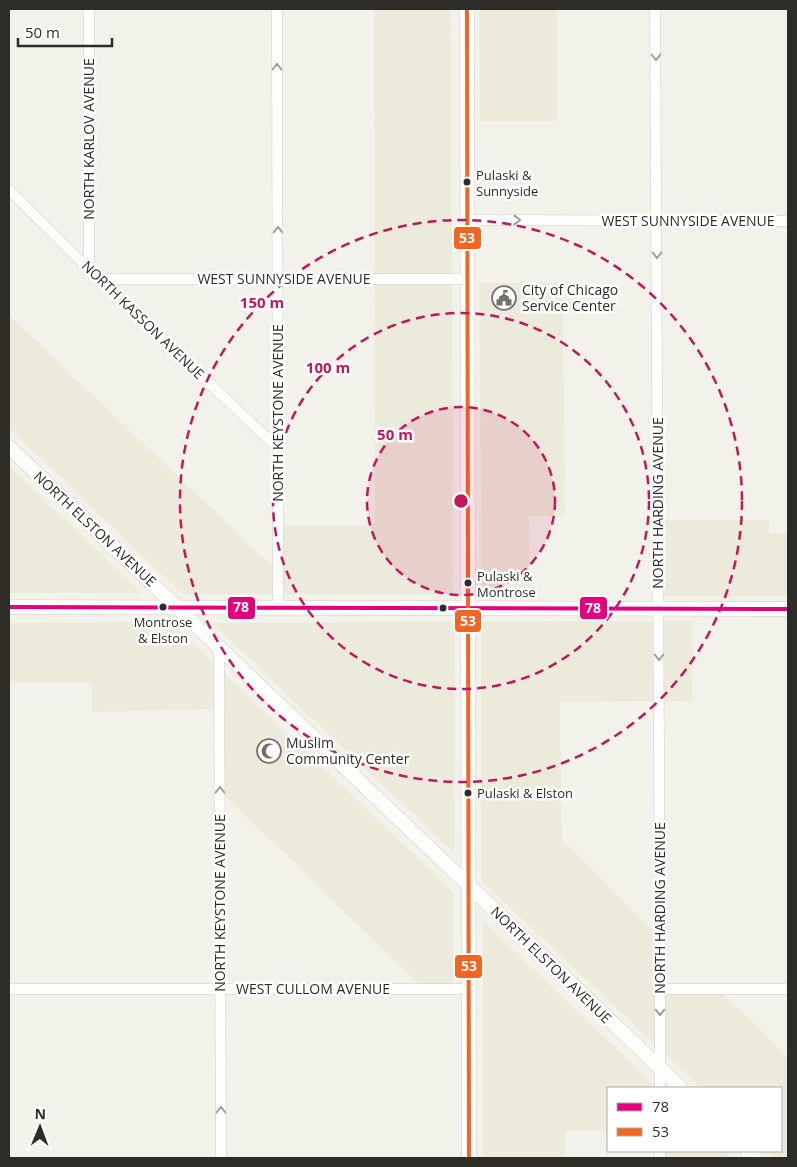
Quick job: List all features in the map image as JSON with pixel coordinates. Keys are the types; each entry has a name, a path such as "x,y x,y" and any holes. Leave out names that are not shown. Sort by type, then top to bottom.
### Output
{"main road":[{"path":"467,9 469,1158"},
{"name":"NORTH ELSTON AVENUE","path":"9,447 680,1087"},
{"path":"9,607 788,609"}],"street":[{"name":"NORTH KARLOV AVENUE","path":"89,9 89,270"},
{"name":"NORTH KEYSTONE AVENUE","path":"277,9 278,608"},
{"name":"NORTH HARDING AVENUE","path":"655,9 660,1087"},
{"name":"NORTH KASSON AVENUE","path":"9,190 89,270 278,449"},
{"name":"WEST SUNNYSIDE AVENUE","path":"468,220 788,221"},
{"name":"WEST SUNNYSIDE AVENUE","path":"99,279 468,279"},
{"name":"NORTH KEYSTONE AVENUE","path":"219,648 221,1158"},
{"name":"WEST CULLOM AVENUE","path":"9,988 468,989"},
{"path":"660,989 788,989"}],"shaded area":[{"path":"374,9 451,9 453,594 182,594 9,428 9,315 276,570 276,526 375,526"},
{"path":"479,9 557,9 557,121 480,121"},
{"path":"563,282 565,516 529,516 530,595 482,596 479,283"},
{"path":"9,466 142,593 9,593"},
{"path":"660,520 769,520 769,533 788,533 788,596 661,596"},
{"path":"693,621 692,701 560,702 562,840 659,936 659,990 720,991 788,1057 788,1158 775,1158 768,1152 782,1152 782,1087 700,1087 481,880 481,622"},
{"path":"171,622 453,892 453,987 423,988 221,792 221,709 92,712 92,683 9,683 9,623"},
{"path":"455,622 454,853 212,623"},
{"path":"483,921 656,1087 607,1087 607,1131 565,1131 565,1158 483,1158"},
{"path":"662,1152 724,1152 731,1158 662,1158"}],"transit line":[{"name":"53","path":"467,9 469,1158"},
{"name":"78","path":"9,607 788,609"}],"place":[{"name":"Pulaski & Sunnyside","path":"467,182"},
{"name":"City of Chicago Service Center","path":"504,298"},
{"name":"Pulaski & Montrose","path":"468,583"},
{"name":"Montrose & Elston","path":"163,607"},
{"name":"Muslim Community Center","path":"269,751"},
{"name":"Pulaski & Elston","path":"468,793"}]}
